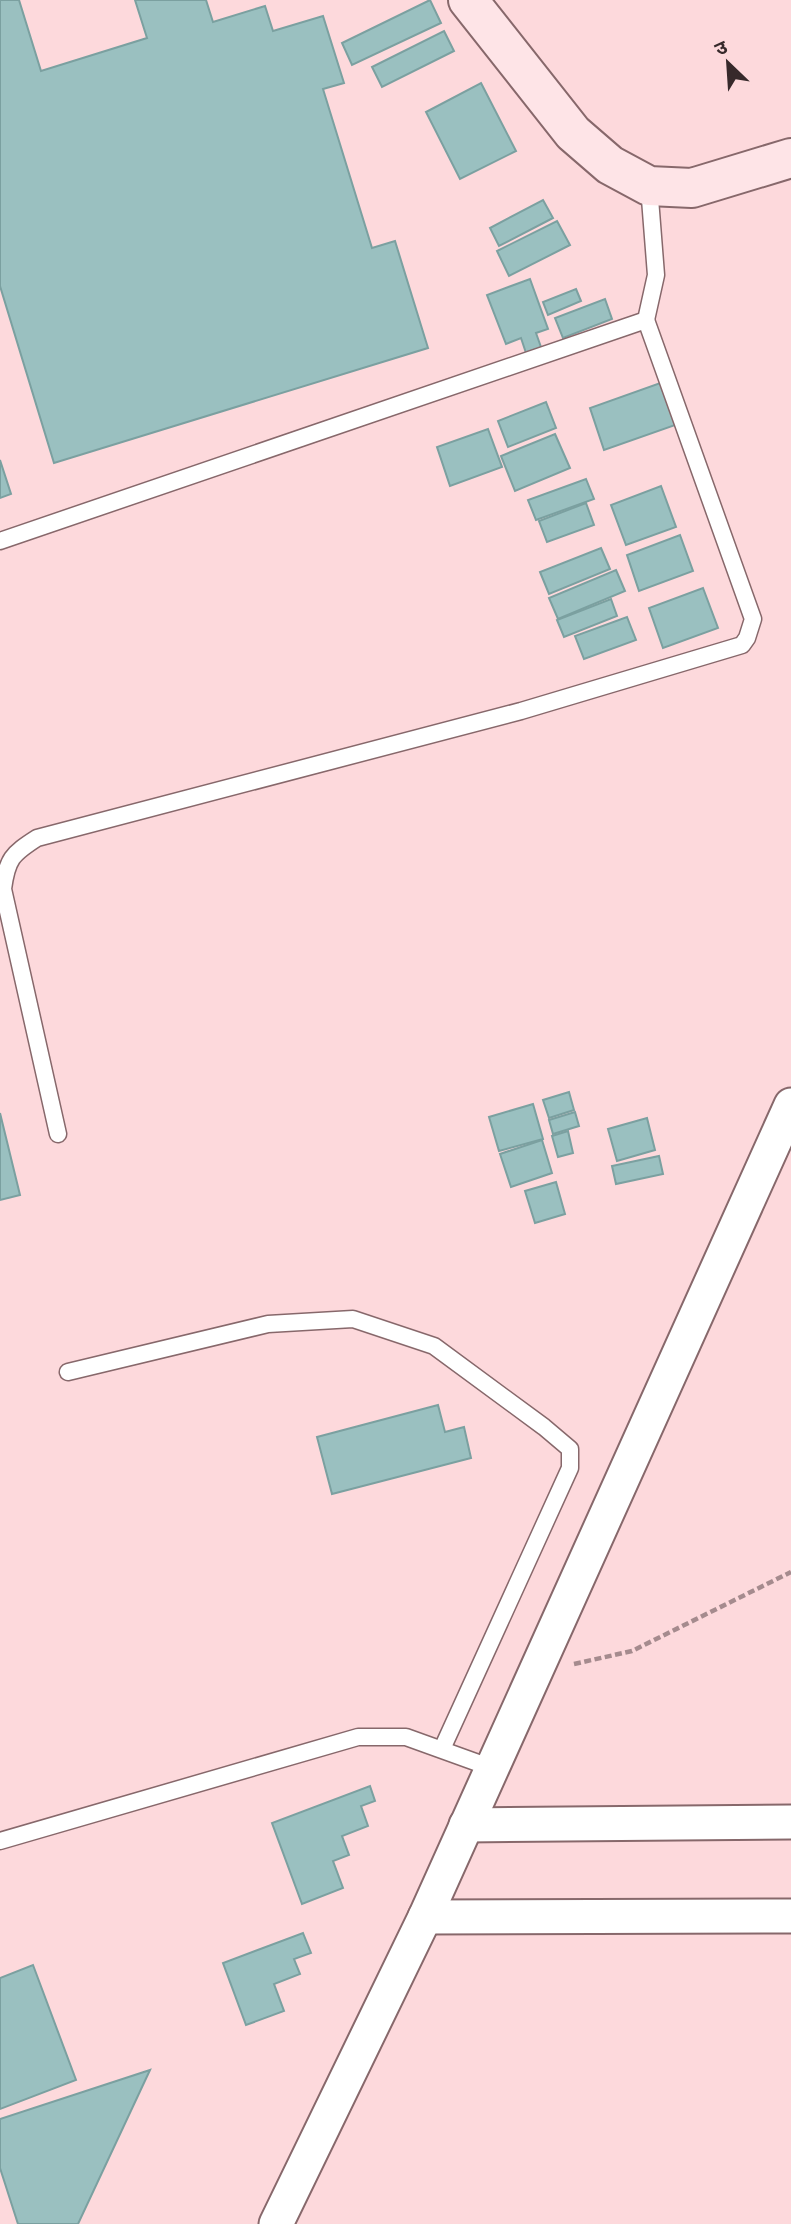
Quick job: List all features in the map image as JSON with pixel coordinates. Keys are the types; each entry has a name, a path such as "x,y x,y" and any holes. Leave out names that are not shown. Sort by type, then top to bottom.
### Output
{"street":[{"path":"468,0 573,134 610,165 649,186 692,188 791,158"},
{"path":"276,2224 425,1917 791,1105"},
{"path":"466,1825 791,1822"},
{"path":"425,1917 791,1916"}],"lane":[{"path":"58,1134 3,889 5,870 14,852 37,838 521,711 742,645 747,638 753,619 646,320 656,275 649,186"},
{"path":"0,541 646,320"},
{"path":"68,1372 268,1324 353,1319 434,1346 570,1449 570,1468 442,1749"},
{"path":"0,1842 358,1737 406,1737 492,1768"}],"path":[{"path":"536,1672 632,1651 791,1572"}],"building":[{"path":"0,0 19,0 41,71 147,38 135,0 206,0 213,22 265,6 273,31 323,16 344,83 323,89 372,248 395,241 428,348 54,463 0,286"},
{"path":"430,0 441,23 352,65 342,43"},
{"path":"444,31 454,51 382,87 372,67"},
{"path":"481,83 516,151 460,179 426,112"},
{"path":"543,200 553,218 499,246 490,228"},
{"path":"557,221 570,245 509,276 497,251"},
{"path":"530,279 548,329 536,333 542,350 527,356 521,338 506,344 487,295"},
{"path":"576,289 581,301 548,315 543,302"},
{"path":"605,299 612,319 563,338 555,318"},
{"path":"666,381 681,423 604,450 590,408"},
{"path":"546,402 556,428 508,447 498,421"},
{"path":"488,429 502,467 450,486 437,447"},
{"path":"555,434 570,468 515,491 501,456"},
{"path":"0,460 11,494 0,498"},
{"path":"586,479 594,499 536,520 528,500"},
{"path":"661,486 676,527 626,545 611,505"},
{"path":"586,503 594,525 547,542 539,521"},
{"path":"680,535 693,571 639,591 627,555"},
{"path":"601,548 610,569 549,594 540,572"},
{"path":"616,570 625,591 558,619 549,598"},
{"path":"703,588 718,628 663,648 649,608"},
{"path":"611,599 617,616 564,637 557,620"},
{"path":"627,617 636,640 584,659 575,636"},
{"path":"569,1092 574,1110 549,1118 543,1100"},
{"path":"533,1104 543,1139 499,1151 489,1117"},
{"path":"575,1112 579,1126 553,1134 549,1120"},
{"path":"0,1113 20,1195 0,1200"},
{"path":"647,1118 655,1150 617,1161 608,1129"},
{"path":"568,1131 573,1153 558,1157 552,1136"},
{"path":"542,1140 552,1173 511,1187 500,1154"},
{"path":"659,1156 663,1174 616,1184 612,1166"},
{"path":"556,1182 565,1214 535,1223 525,1191"},
{"path":"438,1405 445,1432 464,1427 471,1458 332,1494 317,1437"},
{"path":"370,1786 375,1801 361,1806 368,1826 342,1836 349,1855 333,1861 343,1888 302,1904 272,1823"},
{"path":"303,1933 311,1953 294,1959 300,1974 274,1984 284,2011 246,2025 223,1963"},
{"path":"33,1965 76,2080 0,2109 0,1978"},
{"path":"150,2070 78,2224 18,2224 0,2168 0,2119"}]}
